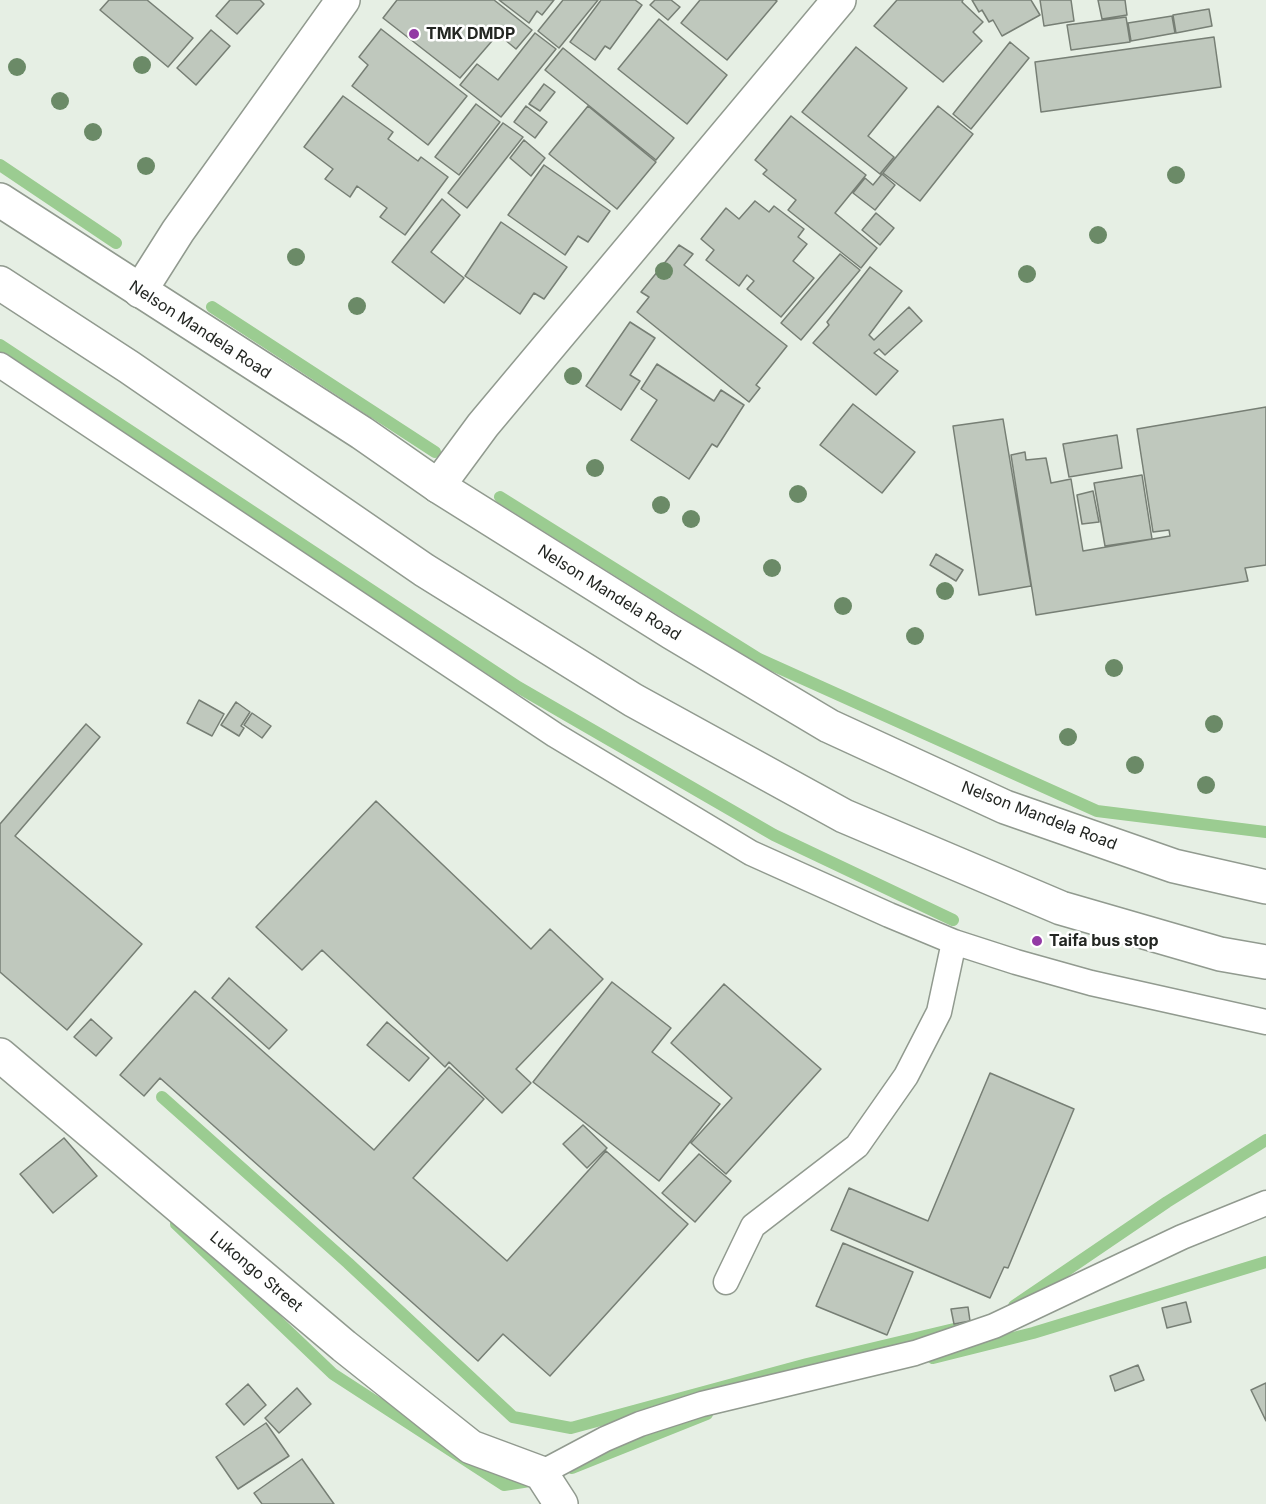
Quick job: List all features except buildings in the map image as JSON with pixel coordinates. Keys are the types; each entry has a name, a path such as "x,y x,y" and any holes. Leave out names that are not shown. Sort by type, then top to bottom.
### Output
{"main road":[{"path":"140,291 185,221 343,0"},
{"path":"438,486 490,416 839,0"},
{"name":"Nelson Mandela Road","path":"0,200 362,433 438,486 671,632 830,726 1005,807 1174,866 1266,887"},
{"path":"0,283 129,367 424,570 633,699 844,816 1061,908 1220,954 1266,963"},
{"name":"Lukongo Street","path":"0,1055 344,1346 471,1447 533,1470"},
{"path":"533,1470 561,1504"}],"lane":[{"path":"0,365 555,735 751,853 954,942 1091,983 1266,1023"},
{"path":"726,1282 753,1226 857,1146 906,1076 939,1012 954,942"},
{"path":"533,1470 640,1424 692,1407 915,1353 994,1326 1182,1237 1266,1203"}],"waterway":[{"path":"0,165 116,243"},
{"path":"212,307 435,452"},
{"path":"0,345 518,687 774,835 953,920"},
{"path":"500,497 759,659 1097,811 1266,832"},
{"path":"162,1097 348,1263 513,1417 571,1428 807,1364 954,1329"},
{"path":"1014,1306 1167,1202 1266,1140"},
{"path":"176,1224 333,1374 504,1485 536,1480"},
{"path":"933,1358 1033,1333 1266,1262"},
{"path":"572,1468 707,1414"}],"place":[{"name":"TMK DMDP","path":"414,34"},
{"name":"Taifa bus stop","path":"1037,941"}]}
